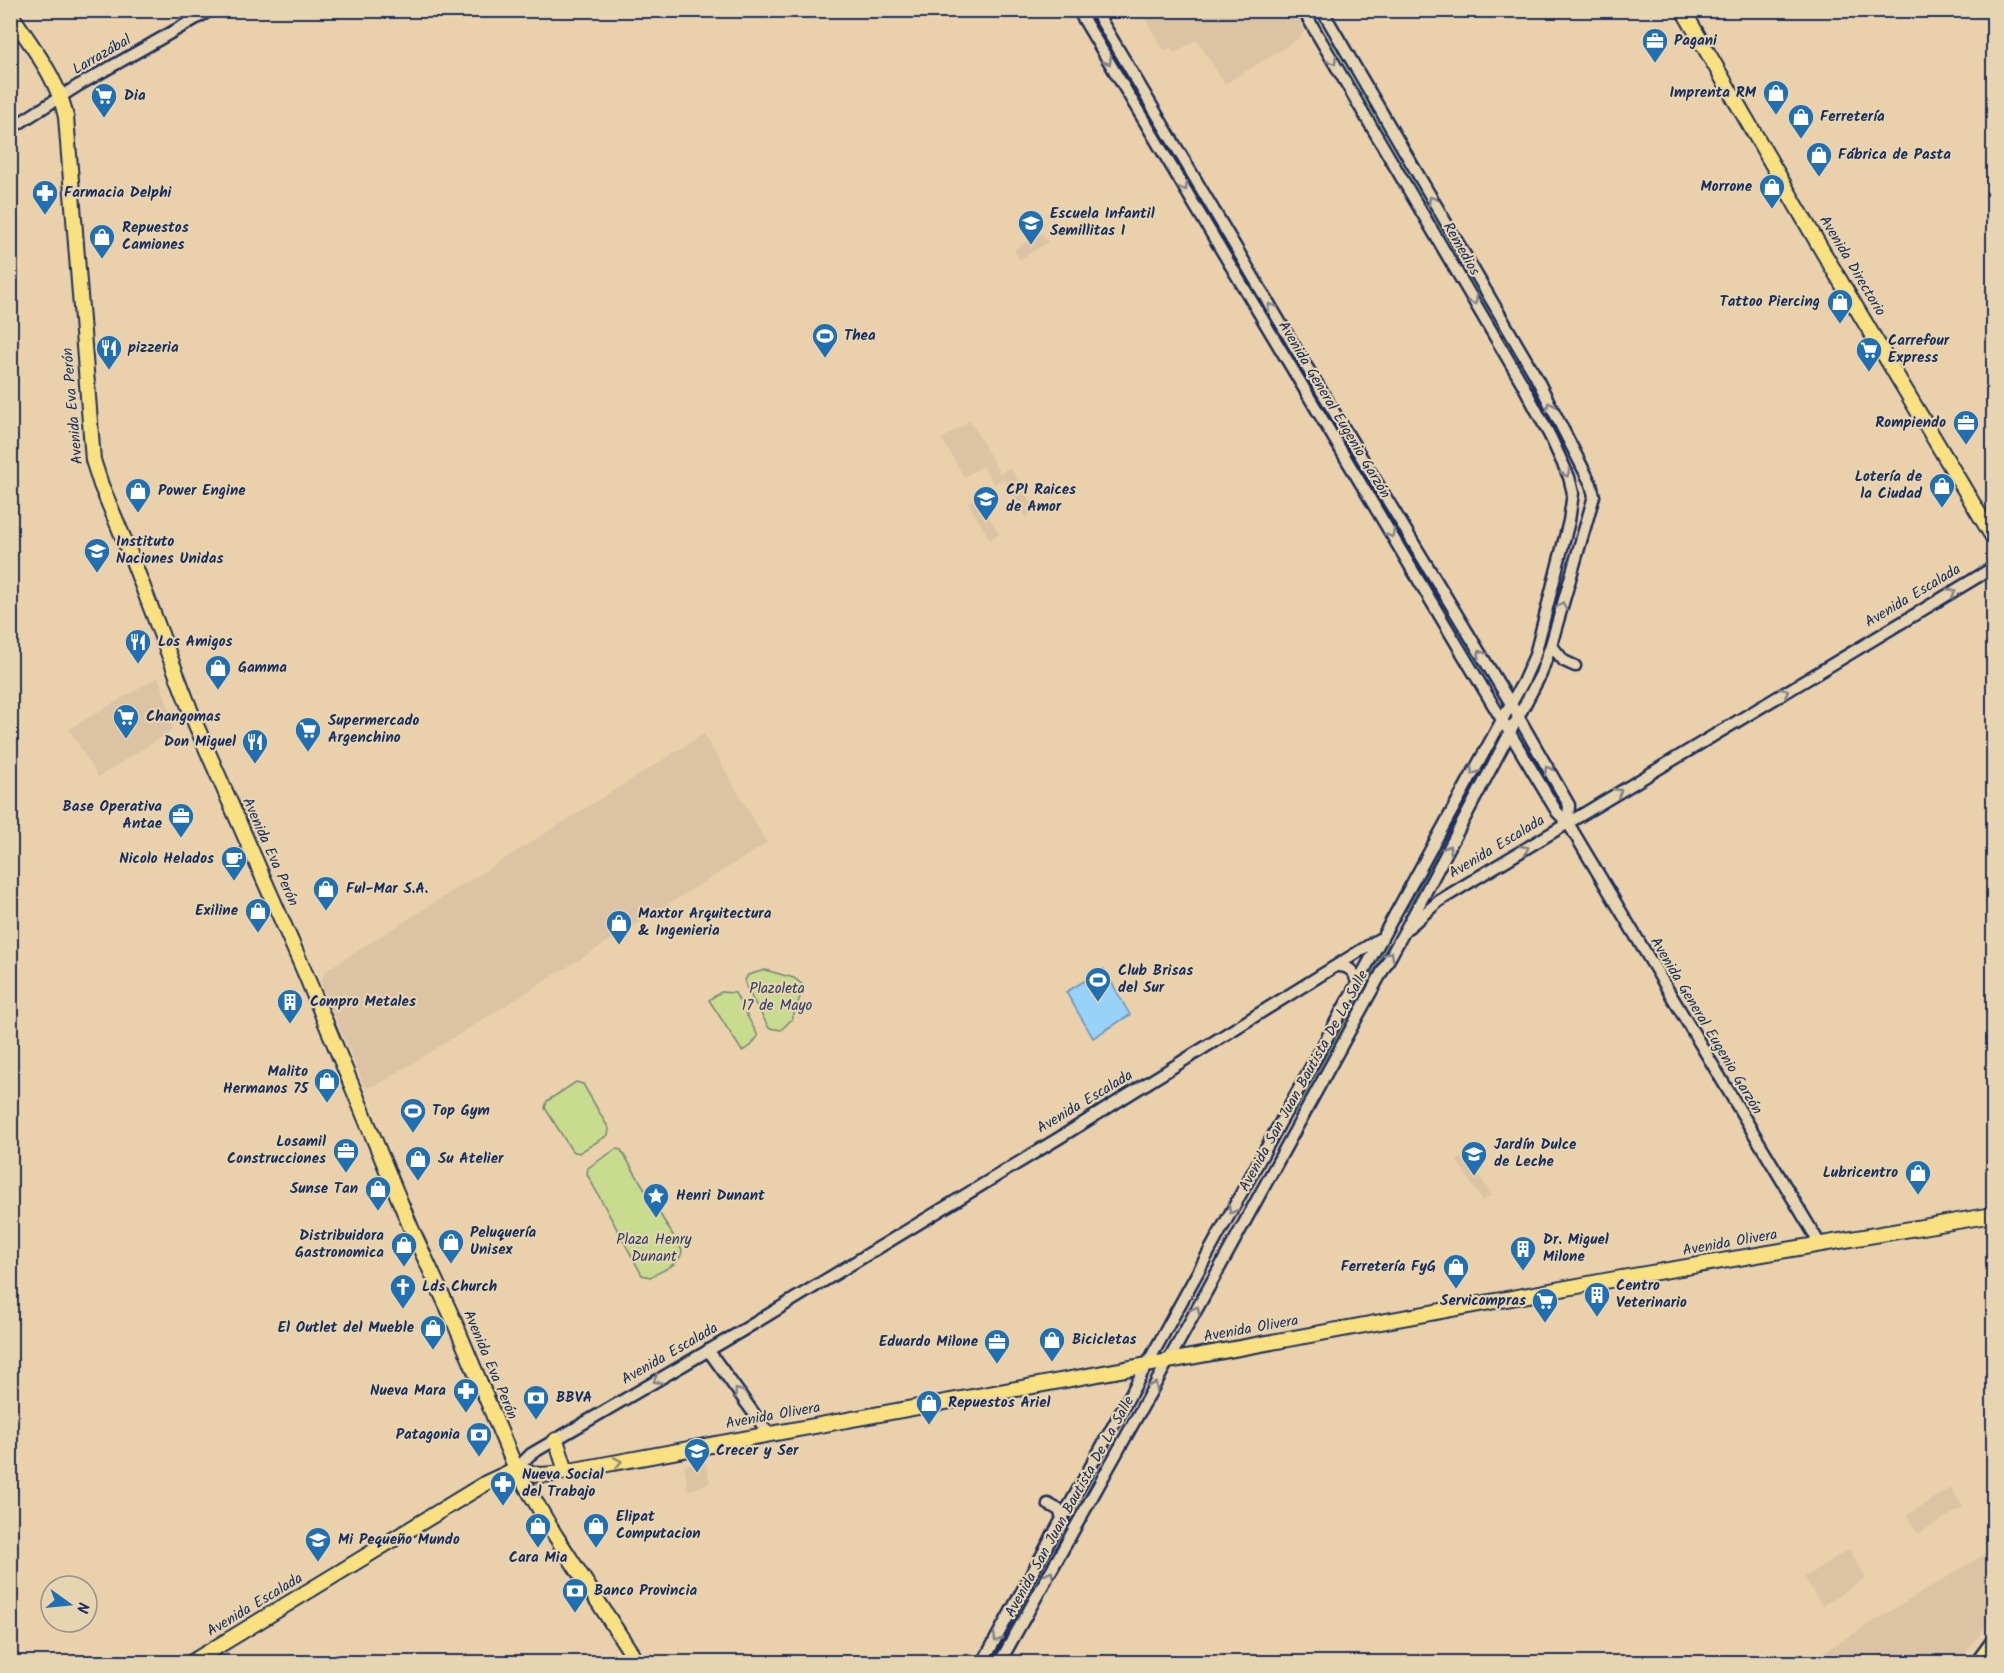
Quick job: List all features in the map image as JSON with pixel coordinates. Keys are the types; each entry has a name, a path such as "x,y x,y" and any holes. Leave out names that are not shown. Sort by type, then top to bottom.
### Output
{"highway":[{"path":"1980,1662 1994,1643"}],"main road":[{"name":"Avenida Directorio","path":"1683,10 1823,252 1994,539"},
{"name":"Avenida Eva Perón","path":"10,14 54,80 66,117 93,460 96,473 196,724 288,933 411,1228 454,1321 516,1470 637,1662"},
{"name":"Avenida Olivera","path":"516,1470 540,1475 566,1472 768,1433 1820,1244 1987,1216 1994,1217"},
{"path":"556,1440 566,1472"},
{"name":"Avenida Escalada","path":"192,1662 486,1483 516,1470"}],"street":[{"name":"Larrazábal","path":"10,129 211,10"},
{"name":"Avenida General Eugenio Garzón","path":"1078,10 1557,813 1568,823 1820,1244"},
{"name":"Avenida General Eugenio Garzón","path":"1095,10 1302,359 1511,704 1569,805 1568,823"},
{"name":"Remedios","path":"1303,10 1454,266 1551,438 1569,477 1573,493 1571,510"},
{"name":"Remedios","path":"1322,10 1535,375 1591,484 1594,496"},
{"name":"Avenida San Juan Bautista De La Salle","path":"1000,1662 1168,1361 1541,674 1594,496"},
{"name":"Avenida San Juan Bautista De La Salle","path":"983,1662 1511,704 1535,655 1571,510"},
{"name":"Avenida Escalada","path":"516,1470 531,1454 1059,1138 1381,938 1402,933 1439,901 1994,567"},
{"path":"1551,645 1561,658 1575,666"},
{"path":"1336,966 1347,967 1352,971 1357,983"},
{"path":"708,1350 768,1433"},
{"path":"1048,1504 1059,1510 1063,1520"}],"shaded area":[{"path":"1140,11 1295,11 1304,30 1300,38 1225,84 1197,40 1174,53 1170,48 1164,51"},
{"name":"Escuela Infantil Semillitas I","path":"1042,233 1048,242 1019,260 1014,250"},
{"path":"970,421 1000,473 1011,468 1036,511 1026,517 1004,479 994,484 983,466 964,477 942,439"},
{"name":"CPI Raices de Amor","path":"978,497 999,534 990,540 968,502"},
{"path":"158,677 174,722 171,731 98,777 69,729"},
{"path":"704,734 767,843 379,1084 368,1087 364,1085 322,986 321,981 325,971"},
{"name":"Jardín Dulce de Leche","path":"1467,1154 1491,1195 1482,1201 1457,1160"},
{"name":"Crecer y Ser","path":"706,1462 710,1483 688,1491 684,1465"},
{"path":"1951,1487 1963,1507 1918,1534 1907,1515"},
{"path":"1849,1549 1866,1578 1822,1606 1804,1577"},
{"path":"1993,1549 1993,1617 1958,1662 1807,1662"}],"green space":[{"path":"1104,33 1153,116 1152,119 1149,120 1098,34"},
{"path":"1332,44 1336,44 1386,129 1384,133 1380,133 1330,48"},
{"path":"1401,160 1404,161 1454,245 1451,248 1449,249 1399,164"},
{"path":"1472,276 1521,361 1520,364 1517,365 1467,281 1468,277"},
{"path":"1379,493 1428,576 1426,580 1373,495"},
{"path":"1447,607 1490,679 1488,683 1485,684 1441,609"},
{"path":"1498,741 1500,744 1405,911"},
{"path":"1386,943 1388,945 1294,1114 1294,1112"},
{"name":"Plazoleta 17 de Mayo","path":"765,970 794,978 804,986 792,1019 781,1030 769,1028 746,987 745,980 748,975"},
{"name":"Plazoleta 17 de Mayo","path":"721,992 735,993 758,1036 751,1046 742,1051 709,1000"},
{"path":"576,1082 583,1084 609,1129 608,1135 579,1153 572,1151 545,1108 547,1101"},
{"name":"Plaza Henry Dunant","path":"616,1149 621,1150 682,1250 675,1263 650,1277 642,1275 587,1174 588,1168"}],"water":[{"name":"Club Brisas del Sur","path":"1104,969 1130,1015 1093,1038 1066,992"}],"place":[{"name":"Pagani","path":"1655,64"},
{"name":"Imprenta RM","path":"1776,116"},
{"name":"Dia","path":"104,119"},
{"name":"Ferretería","path":"1801,140"},
{"name":"Fábrica de Pasta","path":"1819,178"},
{"name":"Morrone","path":"1772,210"},
{"name":"Farmacia Delphi","path":"45,216"},
{"name":"Escuela Infantil Semillitas I","path":"1031,246"},
{"name":"Repuestos Camiones","path":"102,260"},
{"name":"Tattoo Piercing","path":"1840,325"},
{"name":"Thea","path":"825,359"},
{"name":"pizzeria","path":"109,371"},
{"name":"Carrefour Express","path":"1869,373"},
{"name":"Rompiendo","path":"1966,446"},
{"name":"Lotería de la Ciudad","path":"1942,509"},
{"name":"Power Engine","path":"138,514"},
{"name":"CPI Raices de Amor","path":"986,522"},
{"name":"Instituto Naciones Unidas","path":"97,574"},
{"name":"Los Amigos","path":"138,665"},
{"name":"Gamma","path":"218,691"},
{"name":"Changomas","path":"126,740"},
{"name":"Supermercado Argenchino","path":"308,753"},
{"name":"Don Miguel","path":"255,765"},
{"name":"Base Operativa Antae","path":"181,839"},
{"name":"Nicolo Helados","path":"234,882"},
{"name":"Ful-Mar S.A.","path":"326,912"},
{"name":"Exiline","path":"258,934"},
{"name":"Maxtor Arquitectura & Ingenieria","path":"619,946"},
{"name":"Club Brisas del Sur","path":"1098,1003"},
{"name":"Compro Metales","path":"290,1025"},
{"name":"Malito Hermanos 75","path":"327,1104"},
{"name":"Top Gym","path":"413,1134"},
{"name":"Losamil Construcciones","path":"346,1174"},
{"name":"Jardín Dulce de Leche","path":"1474,1177"},
{"name":"Su Atelier","path":"418,1182"},
{"name":"Lubricentro","path":"1918,1196"},
{"name":"Sunse Tan","path":"378,1212"},
{"name":"Henri Dunant","path":"656,1219"},
{"name":"Peluquería Unisex","path":"451,1265"},
{"name":"Distribuidora Gastronomica","path":"404,1268"},
{"name":"Dr. Miguel Milone","path":"1523,1272"},
{"name":"Ferretería FyG","path":"1456,1290"},
{"name":"Lds Church","path":"403,1310"},
{"name":"Centro Veterinario","path":"1597,1318"},
{"name":"Servicompras","path":"1545,1324"},
{"name":"El Outlet del Mueble","path":"433,1351"},
{"name":"Bicicletas","path":"1052,1363"},
{"name":"Eduardo Milone","path":"997,1365"},
{"name":"Nueva Mara","path":"466,1414"},
{"name":"BBVA","path":"536,1421"},
{"name":"Repuestos Ariel","path":"929,1426"},
{"name":"Patagonia","path":"479,1458"},
{"name":"Crecer y Ser","path":"697,1474"},
{"name":"Nueva Social del Trabajo","path":"503,1507"},
{"name":"Cara Mia","path":"538,1549"},
{"name":"Elipat Computacion","path":"596,1549"},
{"name":"Mi Pequeño Mundo","path":"318,1563"},
{"name":"Banco Provincia","path":"575,1614"}]}
